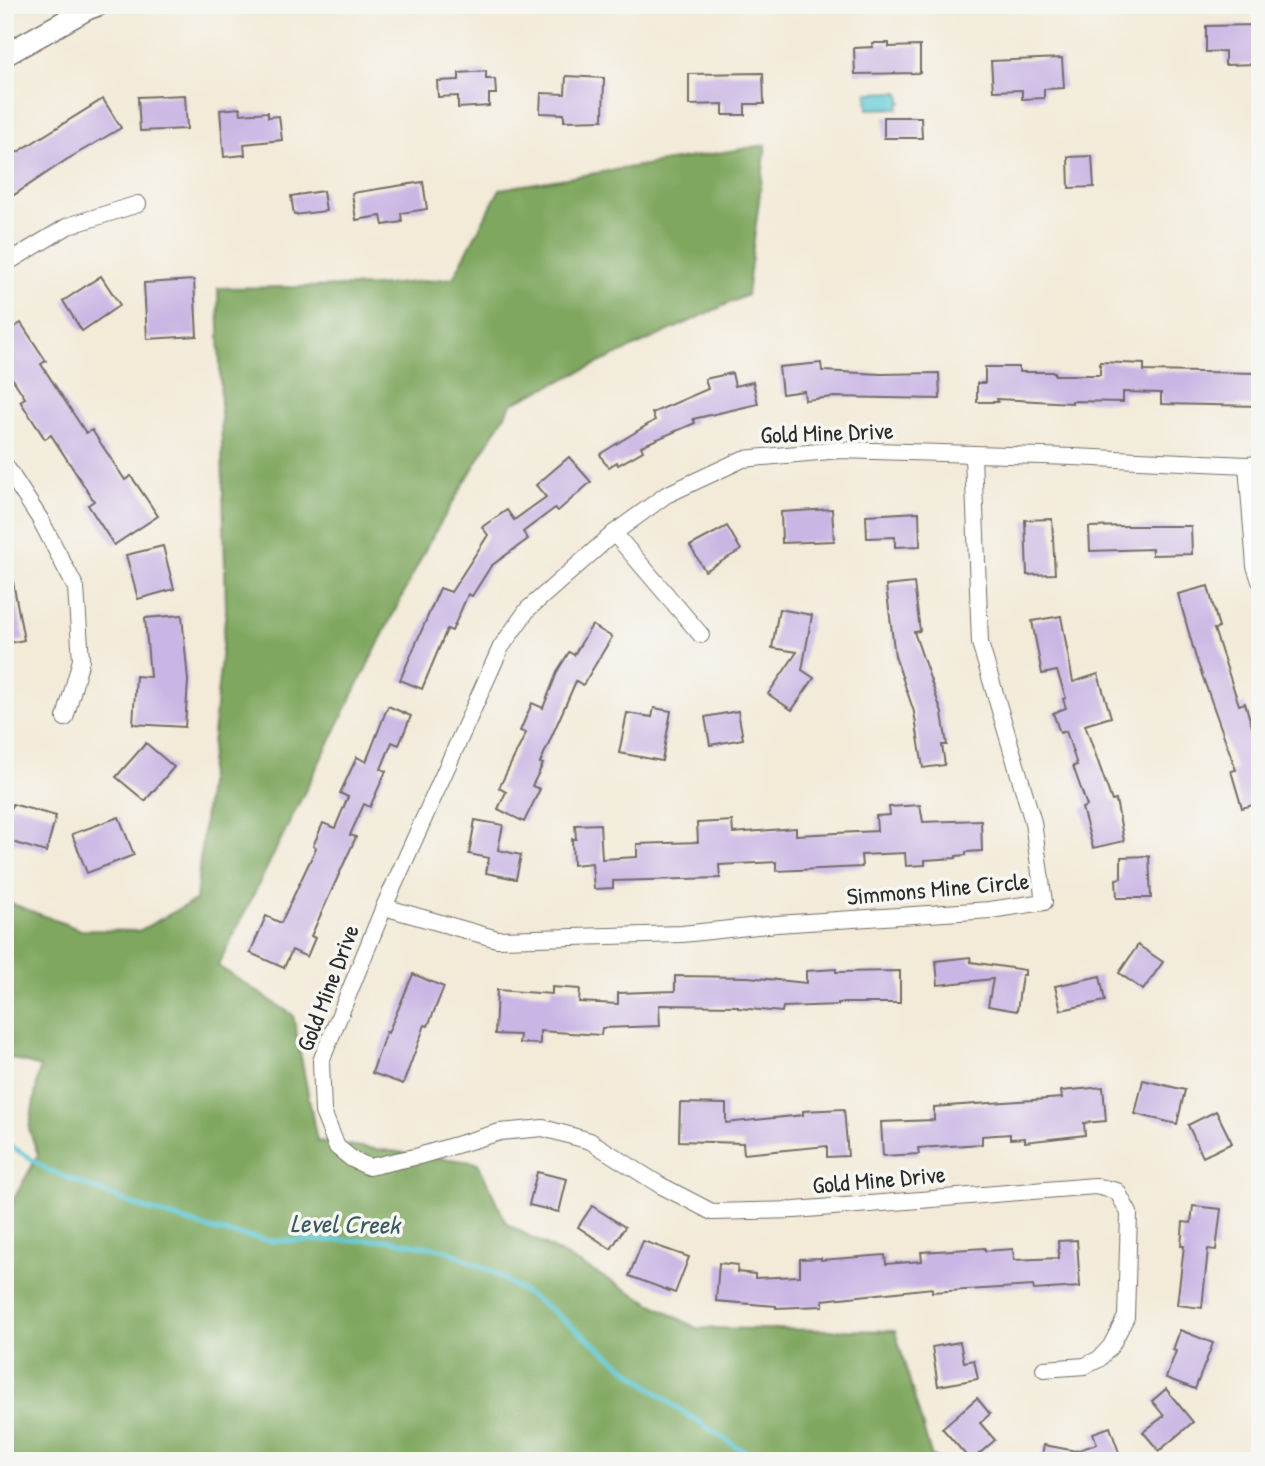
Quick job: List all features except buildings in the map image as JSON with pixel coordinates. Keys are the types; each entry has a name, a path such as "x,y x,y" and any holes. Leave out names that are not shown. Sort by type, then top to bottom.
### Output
{"street":[{"path":"5,55 90,7"},
{"path":"5,264 68,226 138,204"},
{"name":"Gold Mine Drive","path":"1044,1369 1085,1366 1099,1359 1111,1346 1126,1317 1129,1213 1117,1191 1095,1186 796,1210 712,1212 660,1185 590,1140 543,1128 500,1132 419,1156 369,1167 352,1159 337,1147 323,1112 321,1061 384,907 501,647 528,609 614,533 666,495 743,459 840,450 1254,465"},
{"name":"Simmons Mine Circle","path":"384,907 497,939 682,934 776,924 990,910 1044,902 1033,822 980,643 972,455"},
{"path":"5,465 40,519 76,588 81,660 65,718"},
{"path":"1254,465 1255,566 1260,581"},
{"path":"614,533 701,635"}],"green space":[{"path":"766,145 747,295 512,403 428,544 218,966 293,1015 317,1141 478,1163 507,1224 696,1328 895,1331 931,1455 942,1461 5,1461 5,1215 38,1155 29,1129 40,1067 5,1056 5,901 81,930 139,931 196,900 226,609 218,288 376,286 453,278 500,189"}],"water":[{"path":"899,92 902,103 899,103 899,108 868,109 867,93"}],"waterway":[{"name":"Level Creek","path":"5,1142 48,1170 137,1206 217,1231 272,1241 389,1240 446,1250 494,1273 550,1309 673,1405 735,1446 765,1461"}]}
